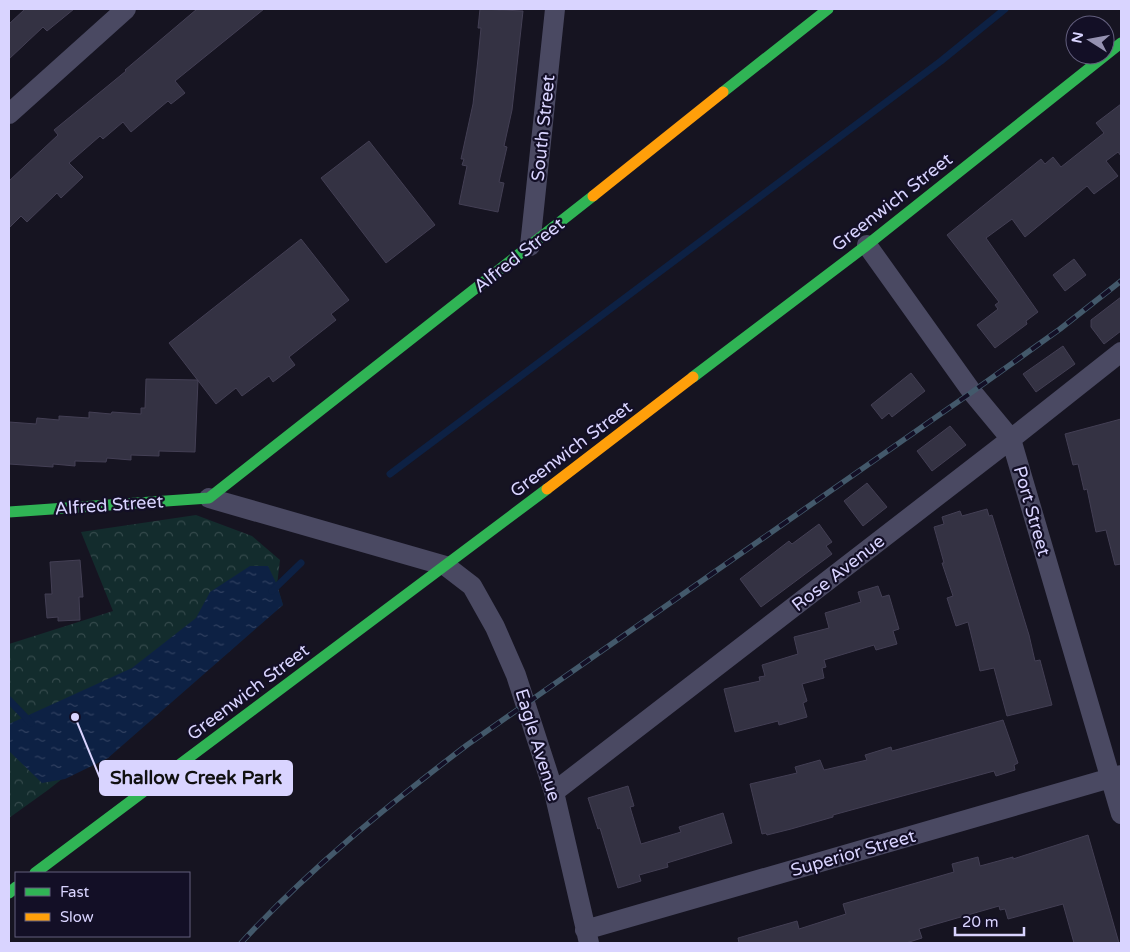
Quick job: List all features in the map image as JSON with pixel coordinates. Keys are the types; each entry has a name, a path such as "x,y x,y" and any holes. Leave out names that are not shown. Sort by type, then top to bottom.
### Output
{"street":[{"path":"9,114 126,9"},
{"name":"South Street","path":"530,246 555,9"},
{"name":"Alfred Street","path":"209,498 828,9"},
{"name":"Greenwich Street","path":"36,872 446,566 867,245 1121,43"},
{"name":"Port Street","path":"867,245 972,392 1011,439 1116,776 1121,814"},
{"name":"Rose Avenue","path":"554,792 1121,352"},
{"name":"Alfred Street","path":"9,512 209,498 446,566"},
{"name":"Eagle Avenue","path":"446,566 472,586 495,627 524,697 554,792 587,937"},
{"name":"Superior Street","path":"587,937 1116,776"}],"green space":[{"path":"196,515 252,536 280,560 277,585 283,605 48,790 9,818 9,644 113,611 81,532"}],"water":[{"path":"250,566 268,566 277,585 283,605 108,758 65,779 42,783 9,751 9,724 132,668 196,618 210,592"}],"building":[{"path":"25,9 74,9 47,31 43,27 9,59 9,24"},
{"path":"197,9 264,9 175,81 185,93 171,104 168,101 131,132 123,122 103,139 100,136 69,163 83,177 61,198 57,193 27,222 21,216 9,228 9,181 58,135 54,130"},
{"path":"480,9 523,11 512,110 504,146 507,147 499,182 504,183 498,212 459,204 467,166 462,165 464,159 461,159 473,104 481,28 478,28"},
{"path":"1121,104 1121,156 1118,152 1106,161 1118,176 1094,194 1087,186 1025,237 1012,219 986,238 1038,312 1026,321 1027,324 995,348 977,325 998,309 995,305 999,302 947,235 1041,159 1045,164 1053,157 1061,167 1104,133 1096,123"},
{"path":"369,141 435,225 386,263 321,178"},
{"path":"301,239 349,300 331,314 336,320 289,357 295,365 273,382 269,376 242,396 236,388 216,404 169,343"},
{"path":"1074,259 1086,275 1065,291 1053,275"},
{"path":"1121,297 1121,331 1104,344 1091,327 1091,320"},
{"path":"1063,346 1075,364 1036,392 1023,374"},
{"path":"911,373 925,391 892,417 889,413 882,419 871,405"},
{"path":"146,379 198,380 195,452 159,451 159,456 131,455 131,460 107,458 106,462 75,461 75,466 53,464 53,467 9,464 9,422 36,424 37,418 59,420 59,416 89,418 89,412 141,414 141,408 145,408"},
{"path":"1121,419 1121,564 1115,565 1106,530 1096,532 1087,489 1084,490 1078,464 1073,465 1065,434"},
{"path":"950,426 966,445 932,471 917,451"},
{"path":"867,483 887,507 863,526 844,501"},
{"path":"987,509 989,516 992,515 1029,635 1035,661 1040,660 1052,705 1007,716 994,668 980,671 968,622 956,626 947,598 953,596 942,563 944,563 934,527 944,524 942,517 960,511 962,516"},
{"path":"819,524 832,542 826,546 832,554 761,607 740,579 789,541 792,544"},
{"path":"80,560 83,597 79,597 80,620 58,621 58,617 47,618 45,594 52,594 50,562"},
{"path":"878,586 882,597 889,595 899,629 893,631 897,644 876,650 874,645 824,660 826,667 822,668 824,678 802,684 807,701 803,703 807,717 779,725 778,721 735,732 724,689 760,681 759,677 765,676 762,665 798,654 794,637 829,628 825,613 861,602 858,592"},
{"path":"1003,720 1018,763 1014,765 1015,770 996,776 994,771 833,815 833,817 791,829 767,835 766,833 762,834 750,784 797,773 795,767 820,760 824,770 867,760 865,755 891,747 892,751"},
{"path":"628,786 634,806 630,807 641,844 681,832 679,827 723,813 732,843 667,863 668,867 639,875 641,881 618,888 600,828 598,829 588,798"},
{"path":"1088,835 1119,943 1074,943 1063,904 1008,919 1005,909 1000,910 999,906 919,929 922,938 906,943 739,943 738,938 797,921 799,929 846,914 843,904 954,872 952,864 978,857 980,866 1013,857 1013,859"}],"waterway":[{"path":"390,474 941,61 1005,9"},
{"path":"272,591 301,563"},
{"path":"9,700 31,723"}],"railway":[{"path":"241,943 294,889 349,839 467,745 972,392 1060,329 1121,281"}],"traffic: fast":[{"path":"723,92 828,9"},
{"path":"693,377 867,245 1121,43"},
{"path":"9,512 209,498 593,196"},
{"path":"36,872 547,489"},
{"path":"9,893 15,888"}],"traffic: slow":[{"path":"593,196 723,92"},
{"path":"547,489 693,377"}],"place":[{"name":"Shallow Creek Park","path":"75,717"}]}
